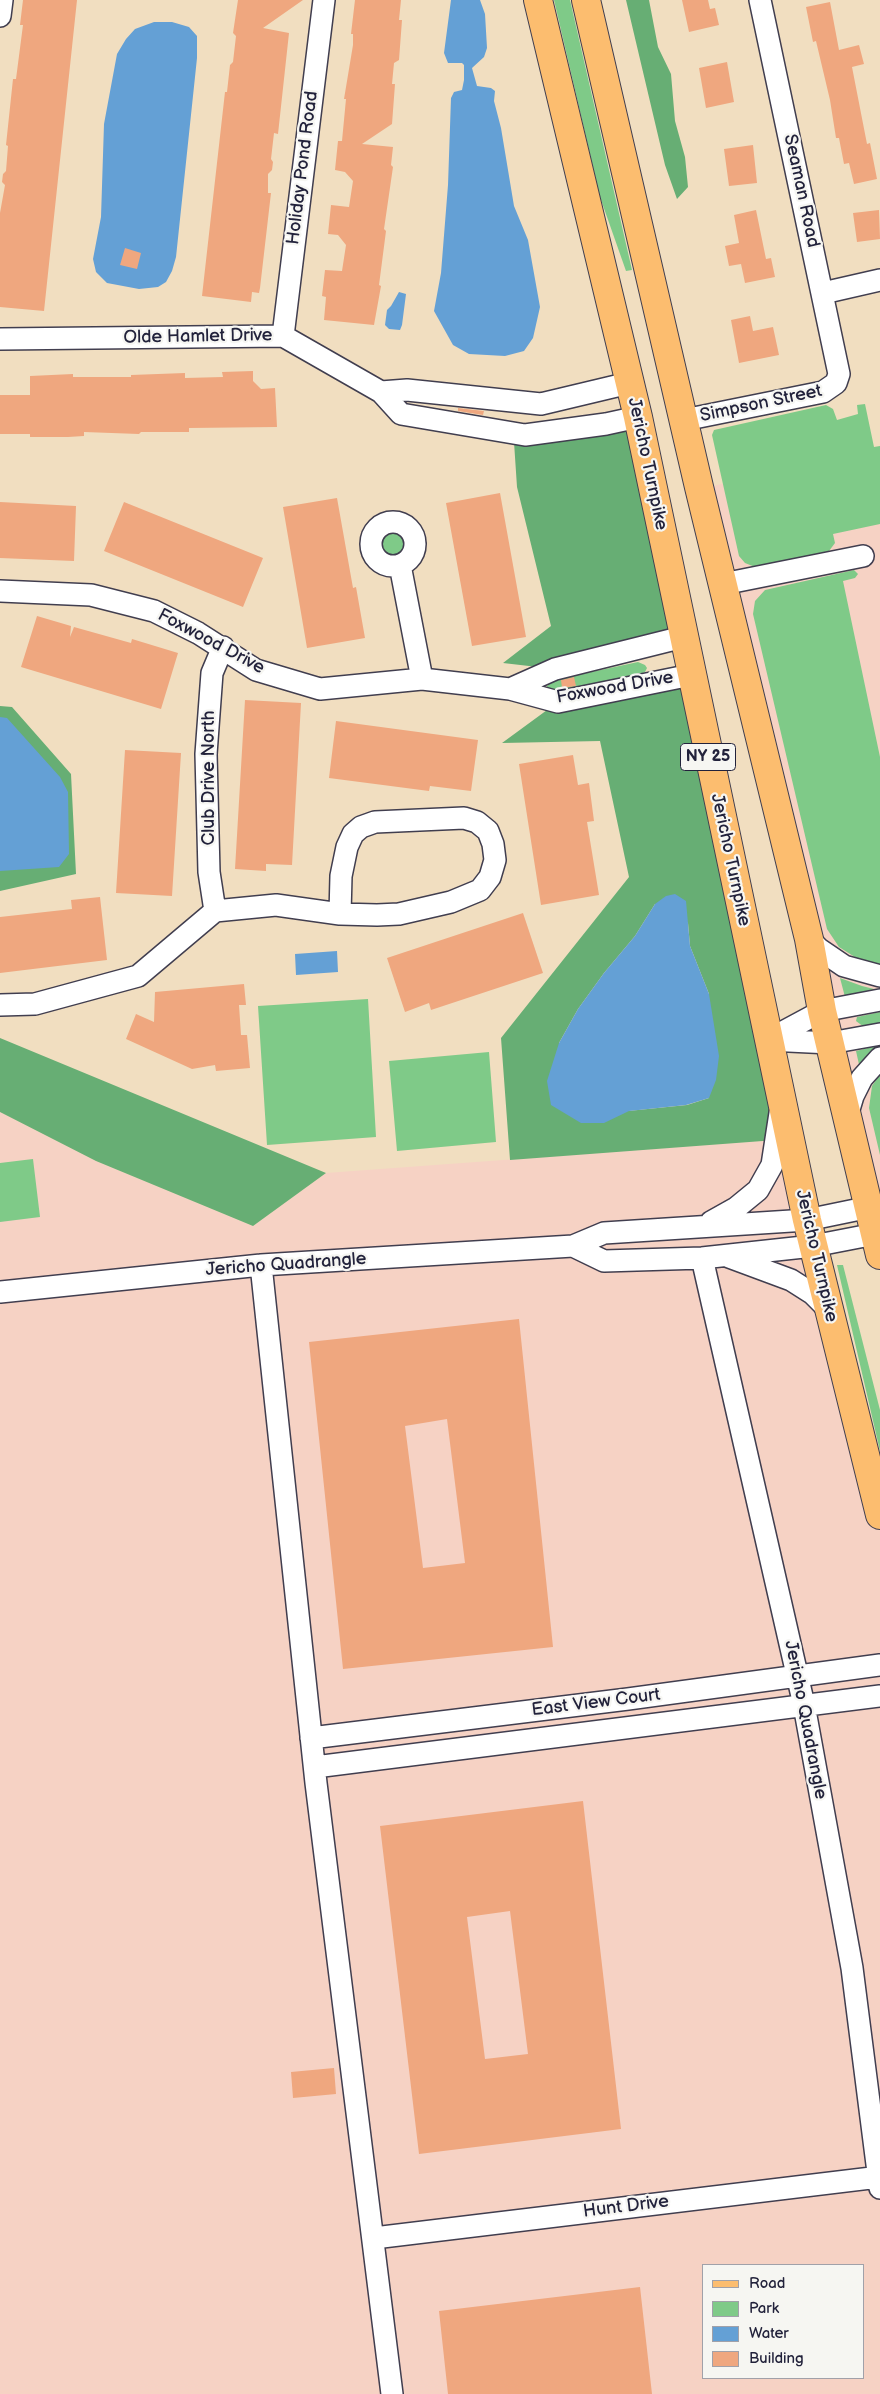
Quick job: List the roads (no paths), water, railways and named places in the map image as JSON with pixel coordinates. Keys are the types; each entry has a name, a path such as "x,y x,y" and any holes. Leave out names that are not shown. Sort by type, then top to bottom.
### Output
{"main road":[{"name":"Jericho Turnpike","path":"538,0 638,417 807,1220 880,1515"},
{"name":"NY 25","path":"586,0 684,420 809,939 822,1011 878,1244"}],"street":[{"path":"0,16 2,0"},
{"name":"Holiday Pond Road","path":"283,336 324,0"},
{"name":"Seaman Road","path":"760,0 838,364 836,383"},
{"path":"823,293 880,280"},
{"name":"Olde Hamlet Drive","path":"0,340 283,336 381,392 401,414 525,435 587,427 638,417"},
{"path":"381,392 407,390 532,404 629,383"},
{"name":"Simpson Street","path":"684,420 823,392 836,383"},
{"path":"723,584 863,556"},
{"path":"400,565 422,679"},
{"name":"Foxwood Drive","path":"0,591 91,595 154,612 223,647 256,670 320,689 422,679 510,689 558,702 691,675"},
{"name":"Foxwood Drive","path":"510,689 555,669 683,636"},
{"name":"Club Drive North","path":"215,911 209,872 206,754 212,674 223,647"},
{"path":"0,1005 35,1004 138,976 215,911 276,905 340,914 399,914 451,902 480,890 490,877 495,860 493,844 488,831 477,822 464,818 375,822 361,827 353,834 347,847 340,876 340,914"},
{"path":"809,939 819,949 844,966 880,976"},
{"path":"768,1040 822,1011 880,1000"},
{"path":"768,1040 830,1043 880,1034"},
{"path":"847,1116 853,1096 862,1078 880,1058"},
{"name":"Jericho Quadrangle","path":"702,1226 715,1221 736,1208 758,1190 772,1165 781,1102"},
{"name":"Jericho Quadrangle","path":"0,1292 260,1265 573,1246 604,1233 807,1220 870,1207"},
{"name":"Jericho Quadrangle","path":"573,1246 604,1261 702,1258 813,1246 878,1244"},
{"name":"Jericho Quadrangle","path":"724,1255 791,1280 813,1294 829,1310"},
{"name":"Jericho Quadrangle","path":"702,1258 804,1705 852,1968 880,2180"},
{"path":"260,1265 311,1738 392,2394"},
{"name":"East View Court","path":"311,1738 880,1665"},
{"name":"East View Court","path":"315,1768 880,1696"},
{"name":"Hunt Drive","path":"374,2238 880,2180"}],"water":[{"path":"451,0 480,0 485,14 487,48 484,57 472,68 477,86 491,88 495,91 494,101 501,128 514,206 528,240 540,307 533,338 524,351 505,356 469,354 453,345 434,311 441,273 448,185 451,98 454,92 462,90 464,80 464,65 462,63 448,63 444,53"},
{"path":"154,22 172,22 189,27 197,36 197,58 176,257 166,282 158,287 139,289 107,283 96,272 93,259 101,217 104,124 117,54 135,29"},
{"path":"399,292 406,294 402,325 400,330 389,329 385,325 387,310"},
{"path":"0,717 7,718 60,777 68,792 69,854 59,867 0,871"},
{"path":"675,894 686,901 690,946 709,994 719,1056 716,1080 709,1098 686,1105 629,1111 604,1123 581,1123 551,1105 547,1081 559,1043 578,1009 604,973 635,936 655,904 666,896"},
{"path":"337,951 338,972 296,975 295,954"}]}
